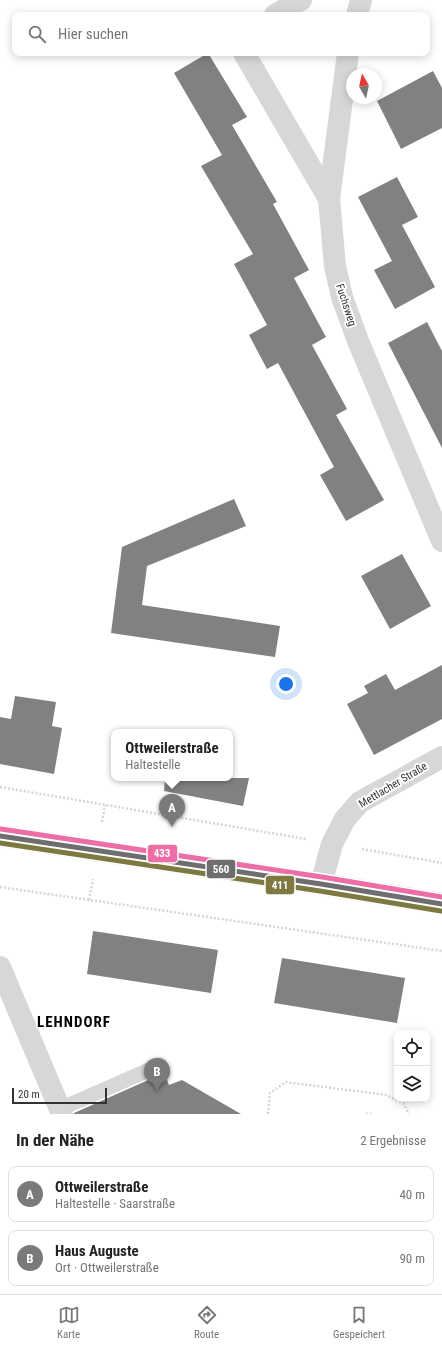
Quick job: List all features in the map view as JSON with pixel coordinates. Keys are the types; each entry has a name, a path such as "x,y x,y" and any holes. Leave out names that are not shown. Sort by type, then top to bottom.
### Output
{"street":[{"path":"280,12 301,0"},
{"path":"358,12 361,0"},
{"path":"246,56 329,199"},
{"name":"Fuchsweg","path":"348,56 329,199 334,266 342,297 358,341 442,541"},
{"name":"Mettlacher Straße","path":"321,884 332,844 345,818 360,802 442,757"},
{"path":"0,836 321,884 442,904"},
{"path":"2,977 61,1111"}],"lane":[{"path":"61,1111 160,1065"}],"path":[{"path":"0,787 442,863"},
{"path":"0,887 442,951"},
{"path":"268,1114 270,1093 286,1082 386,1095 404,1104 408,1114"},
{"path":"366,1114 371,1114"}],"building":[{"path":"203,56 210,56 247,117 232,125 277,202 273,204 309,270 294,278 326,337 312,345 347,409 336,415 384,500 346,521 320,475 334,467 278,363 267,369 249,335 267,325 234,264 253,254 201,166 222,155 174,73"},
{"path":"433,71 442,88 442,128 401,149 378,104 382,104 382,98"},
{"path":"397,177 418,217 402,225 435,287 395,309 374,270 392,261 358,197"},
{"path":"427,322 442,351 442,448 388,343"},
{"path":"234,499 246,526 147,566 142,605 280,626 275,657 111,633 122,547"},
{"path":"402,554 431,606 390,629 361,576"},
{"path":"442,665 442,719 374,755 347,704 368,693 364,686 386,674 395,690"},
{"path":"15,696 56,702 52,726 62,728 54,774 0,764 0,717 11,719"},
{"path":"233,778 249,778 243,806 164,791 165,781 233,781"},
{"path":"93,931 218,950 211,993 87,974"},
{"path":"282,958 405,978 397,1023 274,1003"},
{"path":"164,1073 169,1085 182,1080 241,1114 74,1114 74,1113"}],"transit line":[{"name":"433","path":"1,829 322,877 442,897"},
{"name":"560","path":"0,836 321,884 442,904"},
{"name":"411","path":"0,843 320,891 441,911"}],"place":[{"name":"Ottweilerstraße","path":"172,827"},
{"name":"Haus Auguste","path":"157,1091"}],"district":[{"name":"LEHNDORF","path":"74,1022"}]}
